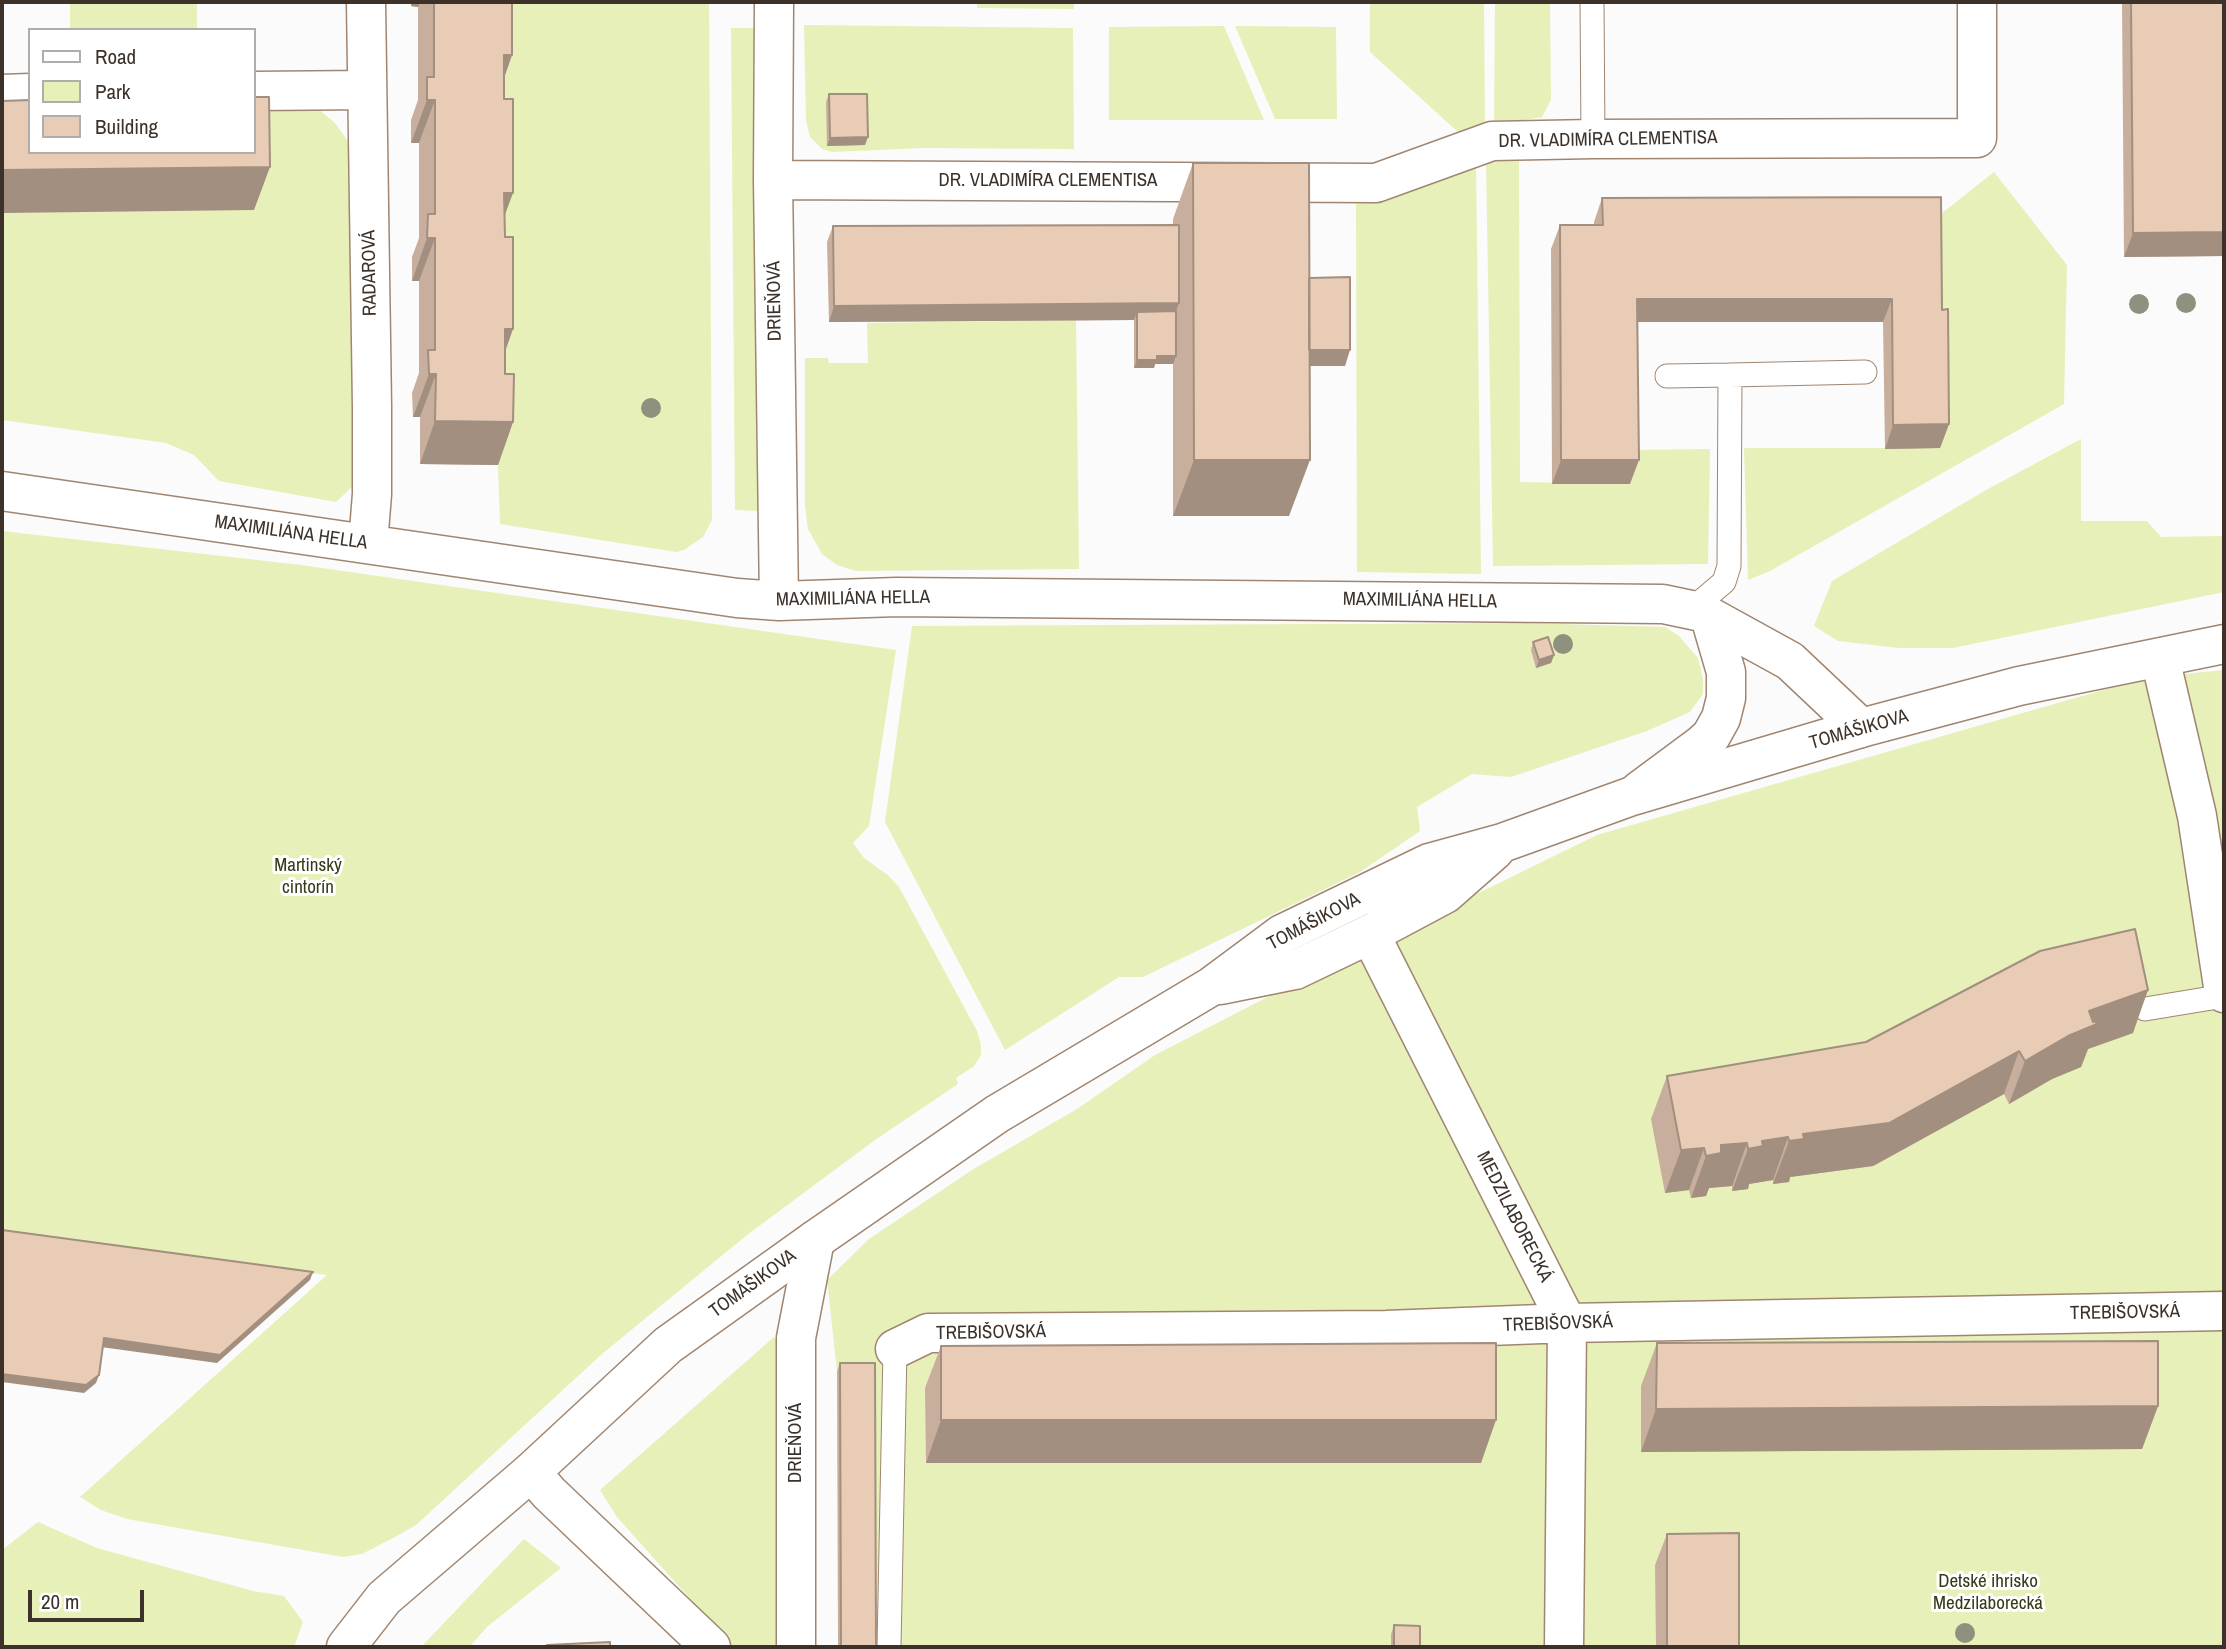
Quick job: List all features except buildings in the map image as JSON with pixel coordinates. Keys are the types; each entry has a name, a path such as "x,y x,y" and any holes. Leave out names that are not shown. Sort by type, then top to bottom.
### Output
{"street":[{"name":"RADAROVÁ","path":"366,2 372,407 372,494 368,544"},
{"name":"DRIEŇOVÁ","path":"774,2 773,180 779,601"},
{"name":"DR. VLADIMÍRA CLEMENTISA","path":"773,180 1376,183 1492,141 1977,138 1976,2"},
{"path":"256,91 367,90"},
{"path":"2,93 28,93"},
{"name":"MAXIMILIÁNA HELLA","path":"2,491 737,598 779,601 897,597 1663,604 1701,613 1790,661 1861,728"},
{"path":"1632,796 1701,745 1711,736 1721,718 1726,698 1723,656 1701,613"},
{"name":"TOMÁŠIKOVA","path":"346,1647 384,1598 531,1472 668,1345 997,1114 1212,986 1282,934 1429,863 1502,843 1632,796 1861,728 2020,686 2224,644"},
{"path":"2160,658 2197,816 2224,995"},
{"name":"TOMÁŠIKOVA","path":"1212,986 1295,970 1370,934 1445,894 1502,843"},
{"name":"MEDZILABORECKÁ","path":"1370,934 1567,1323 1564,1647"},
{"name":"DRIEŇOVÁ","path":"796,1647 796,1338 815,1240"},
{"name":"TREBIŠOVSKÁ","path":"895,1349 928,1333 1386,1330 1567,1323 2224,1311"},
{"path":"531,1472 549,1493 711,1647"}],"lane":[{"path":"1592,2 1593,139"},
{"path":"1667,376 1865,372"},
{"path":"1701,613 1724,582 1728,566 1730,375"},
{"path":"2145,1009 2224,995"},
{"path":"889,1647 895,1349"}],"green space":[{"path":"70,2 197,2 197,28 70,28"},
{"path":"494,2 709,2 712,520 703,537 684,550 676,552 500,524"},
{"path":"977,2 1074,2 1074,9 977,8"},
{"path":"1370,2 1484,2 1485,127 1459,133 1370,52"},
{"path":"1495,2 1550,2 1551,100 1542,117 1494,125"},
{"path":"804,25 1073,28 1074,149 924,148 832,152 822,149 810,137 806,120"},
{"path":"1224,26 1264,120 1109,120 1109,27"},
{"path":"1235,26 1336,27 1337,119 1275,119"},
{"path":"731,28 755,28 759,511 735,510"},
{"path":"256,98 317,108 335,123 347,140 352,161 353,486 336,502 219,481 194,455 166,443 2,420 2,101 28,148 28,154 256,154"},
{"path":"1519,158 1520,482 1629,484 1630,450 1710,449 1708,564 1493,566 1486,162"},
{"path":"1476,164 1481,574 1357,572 1356,204"},
{"path":"1994,172 2067,265 2064,404 1770,571 1748,580 1744,448 1940,448 1932,221"},
{"path":"1076,320 1079,569 856,571 837,565 822,554 808,529 805,506 805,358 828,358 829,363 868,363 867,323"},
{"path":"2081,439 2081,521 2147,521 2161,537 2224,536 2224,592 1953,648 1899,648 1838,641 1814,626 1832,581 1986,490"},
{"name":"Martinský cintorín","path":"2,531 301,565 896,650 869,826 853,843 864,858 899,887 977,1031 981,1055 974,1066 956,1078 958,1084 875,1140 747,1235 602,1354 416,1525 393,1538 362,1554 343,1557 127,1519 101,1510 80,1497 327,1275 2,1234"},
{"path":"1527,623 1665,627 1679,636 1698,658 1703,694 1690,712 1647,731 1511,777 1472,774 1417,807 1420,831 1360,872 1143,977 1119,977 1005,1050 885,822 912,626"},
{"name":"Detské ihrisko Medzilaborecká","path":"2224,670 2224,1647 877,1647 872,1371 837,1371 827,1280 869,1239 972,1170 1077,1109 1155,1055 1597,835 2145,678"},
{"path":"774,1337 782,1347 782,1647 733,1647 617,1517 600,1490"},
{"path":"38,1522 97,1548 253,1591 284,1596 303,1622 294,1647 2,1647 2,1550"},
{"path":"524,1539 561,1568 488,1626 469,1647 421,1647"}]}
